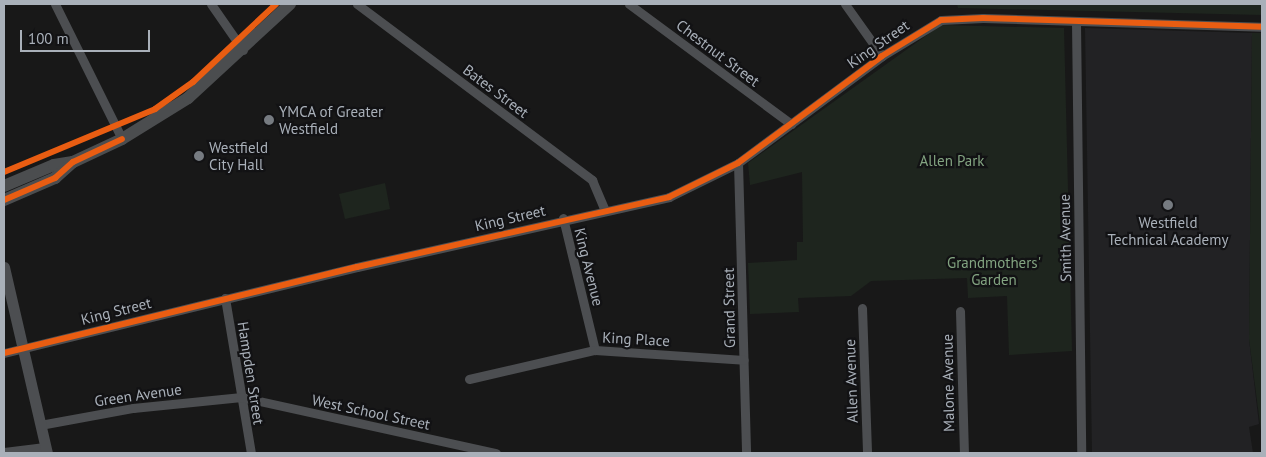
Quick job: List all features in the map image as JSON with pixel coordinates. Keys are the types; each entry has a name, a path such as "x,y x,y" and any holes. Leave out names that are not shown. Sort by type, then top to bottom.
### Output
{"main road":[{"path":"4,186 54,165 73,162 122,139 188,98 243,50 290,4"},
{"path":"4,200 55,178 73,162"}],"street":[{"path":"55,4 122,139"},
{"path":"212,4 243,50"},
{"name":"Bates Street","path":"357,4 592,180 605,210"},
{"name":"Chestnut Street","path":"629,4 790,124"},
{"path":"845,4 882,56"},
{"name":"King Street","path":"4,353 225,298 563,218 670,197 738,163 882,56 932,24 960,18 1262,27"},
{"name":"Smith Avenue","path":"1076,22 1081,453"},
{"name":"Grand Street","path":"738,163 746,453"},
{"name":"King Avenue","path":"563,218 595,350"},
{"path":"4,268 46,450 4,452"},
{"name":"Hampden Street","path":"225,298 251,453"},
{"name":"Allen Avenue","path":"862,308 867,453"},
{"name":"Malone Avenue","path":"960,311 964,453"},
{"name":"King Place","path":"469,379 595,350 744,360"},
{"name":"Green Avenue","path":"40,425 134,408 241,397"},
{"name":"West School Street","path":"241,397 496,453"}],"shaded area":[{"name":"Westfield Technical Academy","path":"1085,28 1252,33 1249,339 1259,424 1249,427 1253,453 1092,453"}],"green space":[{"path":"957,4 1262,4 1262,15 958,8"},
{"name":"Allen Park","path":"941,25 1064,28 1072,351 1009,355 1007,296 968,298 967,278 871,281 851,296 798,298 799,312 750,314 748,263 797,260 797,242 803,242 802,172 750,185 748,163"},
{"path":"1252,33 1262,33 1262,439 1249,339"},
{"path":"385,183 390,209 345,219 339,194"}],"cycle path":[{"path":"4,172 155,109 193,82 276,4"},
{"path":"4,353 357,267 669,197 738,163 882,56 941,20 983,18 1262,27"},
{"path":"4,200 55,178 73,162 122,139"}],"place":[{"name":"YMCA of Greater Westfield","path":"269,120"},
{"name":"Westfield City Hall","path":"199,156"},
{"name":"Westfield Technical Academy","path":"1168,205"}],"park label":[{"name":"Grandmothers' Garden","path":"994,270"}]}
